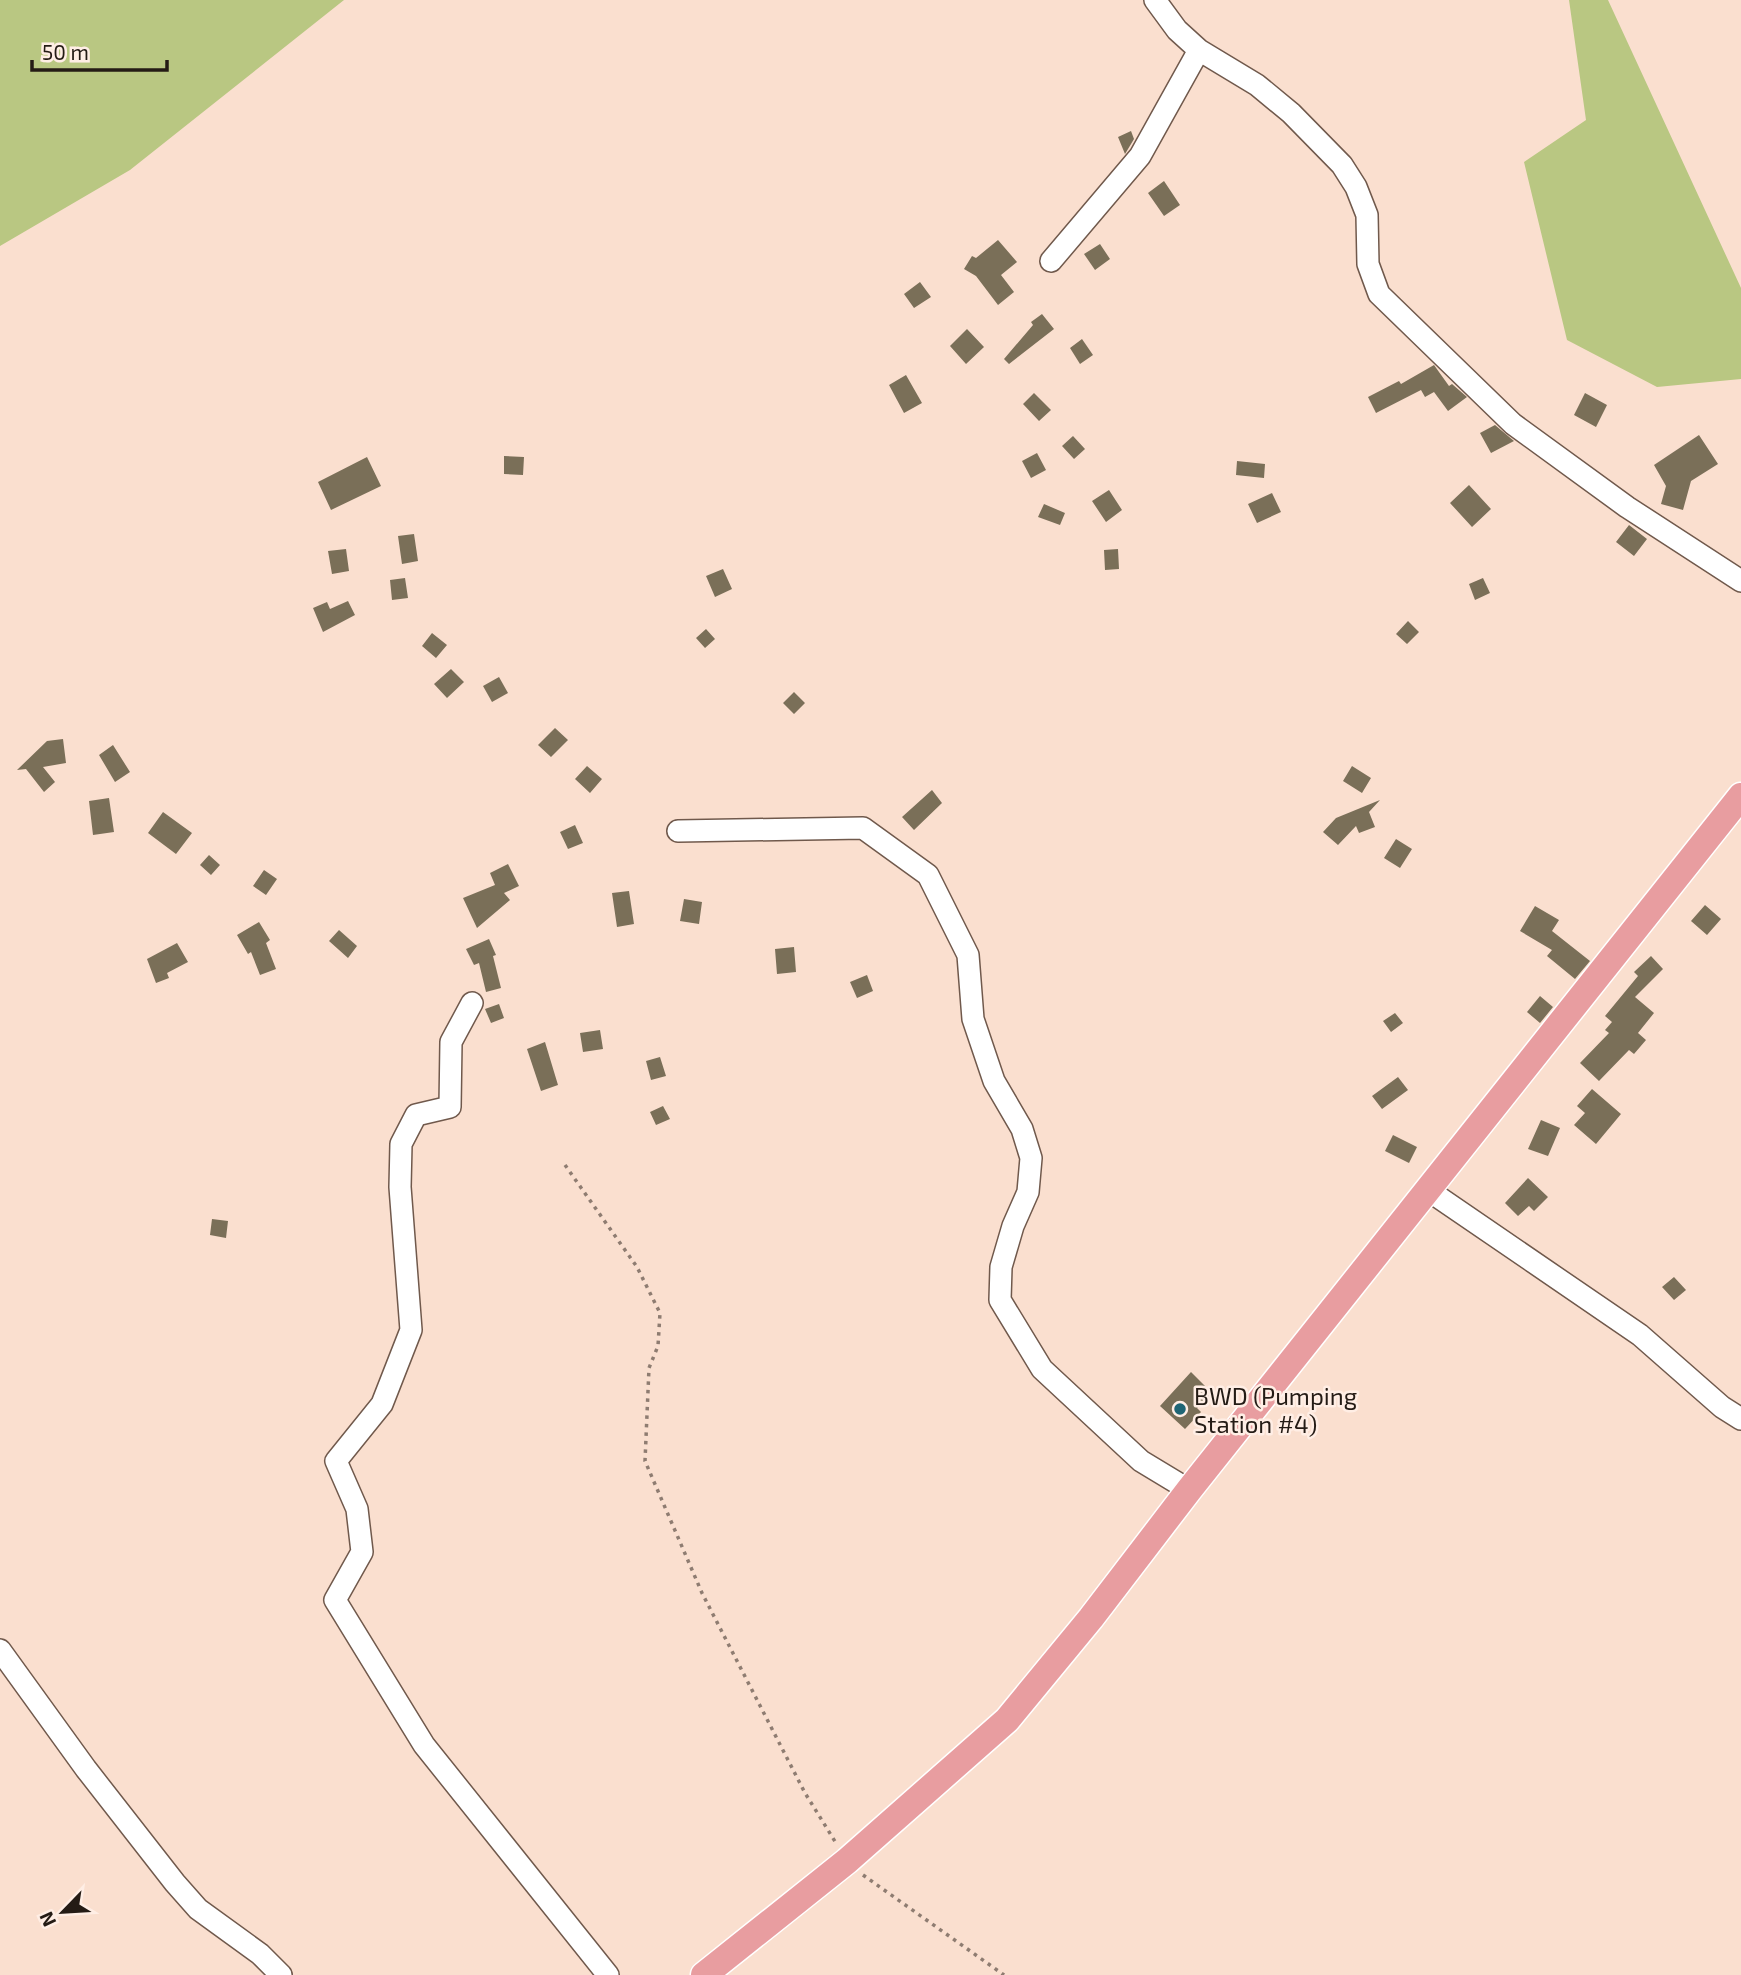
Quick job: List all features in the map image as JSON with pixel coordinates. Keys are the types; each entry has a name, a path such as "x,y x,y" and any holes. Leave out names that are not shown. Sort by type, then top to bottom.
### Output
{"main road":[{"path":"704,1975 847,1861 1007,1720 1091,1618 1189,1489 1741,796"}],"street":[{"path":"1155,0 1177,30 1199,50 1226,64 1283,106 1342,165 1356,187 1367,215 1368,264 1378,294 1513,424 1627,507 1741,581"},
{"path":"1051,261 1140,156 1199,50"},
{"path":"678,831 863,828 928,875 968,955 973,1019 994,1081 1022,1129 1031,1158 1028,1192 1013,1226 1001,1267 1000,1300 1042,1368 1141,1461 1189,1489"},
{"path":"472,1003 452,1042 450,1107 416,1115 401,1144 400,1187 411,1330 382,1404 336,1461 357,1509 362,1552 335,1600 424,1745 608,1975"},
{"path":"1428,1190 1640,1335 1722,1407 1741,1419"},
{"path":"0,1650 86,1769 198,1909 260,1954 281,1975"}],"path":[{"path":"565,1165 637,1267 660,1313 658,1346 649,1368 645,1461 702,1593 805,1793 847,1861 872,1882 1004,1975"}],"green space":[{"path":"0,0 344,0 130,170 0,246"},
{"path":"1569,0 1608,0 1741,288 1741,379 1657,387 1567,340 1524,162 1586,120"}],"building":[{"path":"1131,131 1134,139 1125,154 1118,137"},
{"path":"1164,181 1180,205 1164,216 1148,193"},
{"path":"998,240 1017,262 1001,275 1014,292 998,305 976,276 964,269 972,256 976,258"},
{"path":"1100,244 1110,259 1095,270 1084,254"},
{"path":"920,282 931,297 914,308 904,294"},
{"path":"1042,314 1054,329 1009,364 1004,359 1033,325 1031,322"},
{"path":"967,329 984,347 966,364 950,346"},
{"path":"1082,339 1093,355 1080,364 1070,348"},
{"path":"1434,365 1449,386 1452,384 1467,397 1448,411 1434,392 1425,397 1421,390 1376,413 1368,397 1399,381 1401,384"},
{"path":"906,375 922,403 904,413 889,385"},
{"path":"1034,393 1051,410 1039,421 1023,404"},
{"path":"1585,393 1607,405 1596,427 1574,415"},
{"path":"1495,425 1514,441 1491,453 1480,433"},
{"path":"1699,435 1718,464 1691,481 1683,510 1661,504 1666,486 1654,465"},
{"path":"1073,436 1085,449 1074,459 1062,446"},
{"path":"1037,453 1046,470 1031,478 1022,461"},
{"path":"504,456 524,457 523,475 504,474"},
{"path":"367,457 381,486 331,510 318,482"},
{"path":"1237,461 1265,464 1264,478 1236,475"},
{"path":"1469,485 1491,509 1472,527 1450,503"},
{"path":"1109,490 1122,510 1106,522 1092,501"},
{"path":"1272,493 1281,512 1257,523 1248,504"},
{"path":"1044,504 1065,513 1060,525 1038,517"},
{"path":"1629,525 1647,539 1634,556 1616,542"},
{"path":"414,534 418,561 402,564 398,536"},
{"path":"346,549 349,571 332,574 328,551"},
{"path":"1118,549 1119,569 1105,570 1104,550"},
{"path":"723,569 732,589 715,597 706,576"},
{"path":"405,578 408,598 392,600 390,580"},
{"path":"1483,578 1490,593 1475,600 1469,584"},
{"path":"348,601 355,615 323,632 313,608 327,602 330,609"},
{"path":"1408,621 1419,632 1407,644 1396,634"},
{"path":"706,629 715,639 705,648 696,638"},
{"path":"432,633 447,645 436,658 422,646"},
{"path":"451,669 464,682 447,698 434,684"},
{"path":"499,677 508,693 492,702 483,686"},
{"path":"794,692 805,703 794,714 783,703"},
{"path":"555,728 568,740 551,757 538,745"},
{"path":"63,739 66,763 43,767 55,782 44,792 26,769 17,770 47,741"},
{"path":"113,745 130,772 115,782 99,755"},
{"path":"587,766 602,779 590,793 575,779"},
{"path":"1352,766 1371,778 1362,793 1343,781"},
{"path":"932,790 942,803 914,830 902,817"},
{"path":"109,798 114,832 93,835 89,801"},
{"path":"1380,800 1369,812 1375,827 1359,833 1356,826 1338,845 1323,832 1336,818"},
{"path":"163,812 192,833 176,854 148,833"},
{"path":"575,825 583,843 568,849 560,832"},
{"path":"1396,839 1412,849 1400,868 1384,858"},
{"path":"209,855 220,865 211,875 200,865"},
{"path":"508,864 519,886 504,893 510,900 477,928 463,898 495,885 490,873"},
{"path":"264,870 277,879 266,895 253,886"},
{"path":"629,891 634,924 617,927 612,893"},
{"path":"684,899 702,902 699,924 680,921"},
{"path":"1705,905 1721,919 1707,935 1691,921"},
{"path":"1535,906 1559,920 1552,931 1590,961 1575,979 1547,956 1552,950 1520,931"},
{"path":"259,922 270,940 266,943 276,969 260,975 251,952 248,954 237,935"},
{"path":"339,930 357,946 348,958 329,941"},
{"path":"489,939 496,955 493,956 501,988 486,992 479,963 474,965 466,949"},
{"path":"177,943 188,962 167,973 169,978 156,983 147,959"},
{"path":"794,947 796,972 777,974 775,949"},
{"path":"1651,956 1663,969 1635,997 1654,1013 1638,1033 1646,1040 1634,1054 1629,1050 1599,1081 1580,1063 1609,1033 1605,1030 1612,1022 1605,1016 1638,976 1634,972"},
{"path":"867,975 873,991 857,998 850,982"},
{"path":"1540,996 1553,1007 1540,1023 1527,1012"},
{"path":"499,1004 504,1018 491,1023 485,1009"},
{"path":"1395,1013 1403,1023 1391,1032 1383,1021"},
{"path":"600,1030 603,1049 583,1052 580,1033"},
{"path":"545,1042 558,1085 541,1091 527,1049"},
{"path":"660,1057 666,1076 651,1080 646,1061"},
{"path":"1398,1077 1408,1090 1382,1109 1372,1096"},
{"path":"1592,1089 1621,1114 1596,1144 1574,1125 1585,1113 1577,1106"},
{"path":"663,1106 670,1119 656,1125 650,1112"},
{"path":"1541,1120 1560,1128 1548,1156 1528,1149"},
{"path":"1393,1135 1417,1147 1409,1163 1385,1151"},
{"path":"1528,1178 1548,1197 1534,1211 1529,1206 1518,1216 1505,1203"},
{"path":"212,1219 228,1221 226,1238 210,1235"},
{"path":"1674,1277 1686,1290 1674,1300 1662,1287"},
{"path":"1191,1372 1212,1393 1197,1408 1201,1412 1185,1429 1160,1406"}],"place":[{"name":"BWD (Pumping Station #4)","path":"1180,1409"}]}
